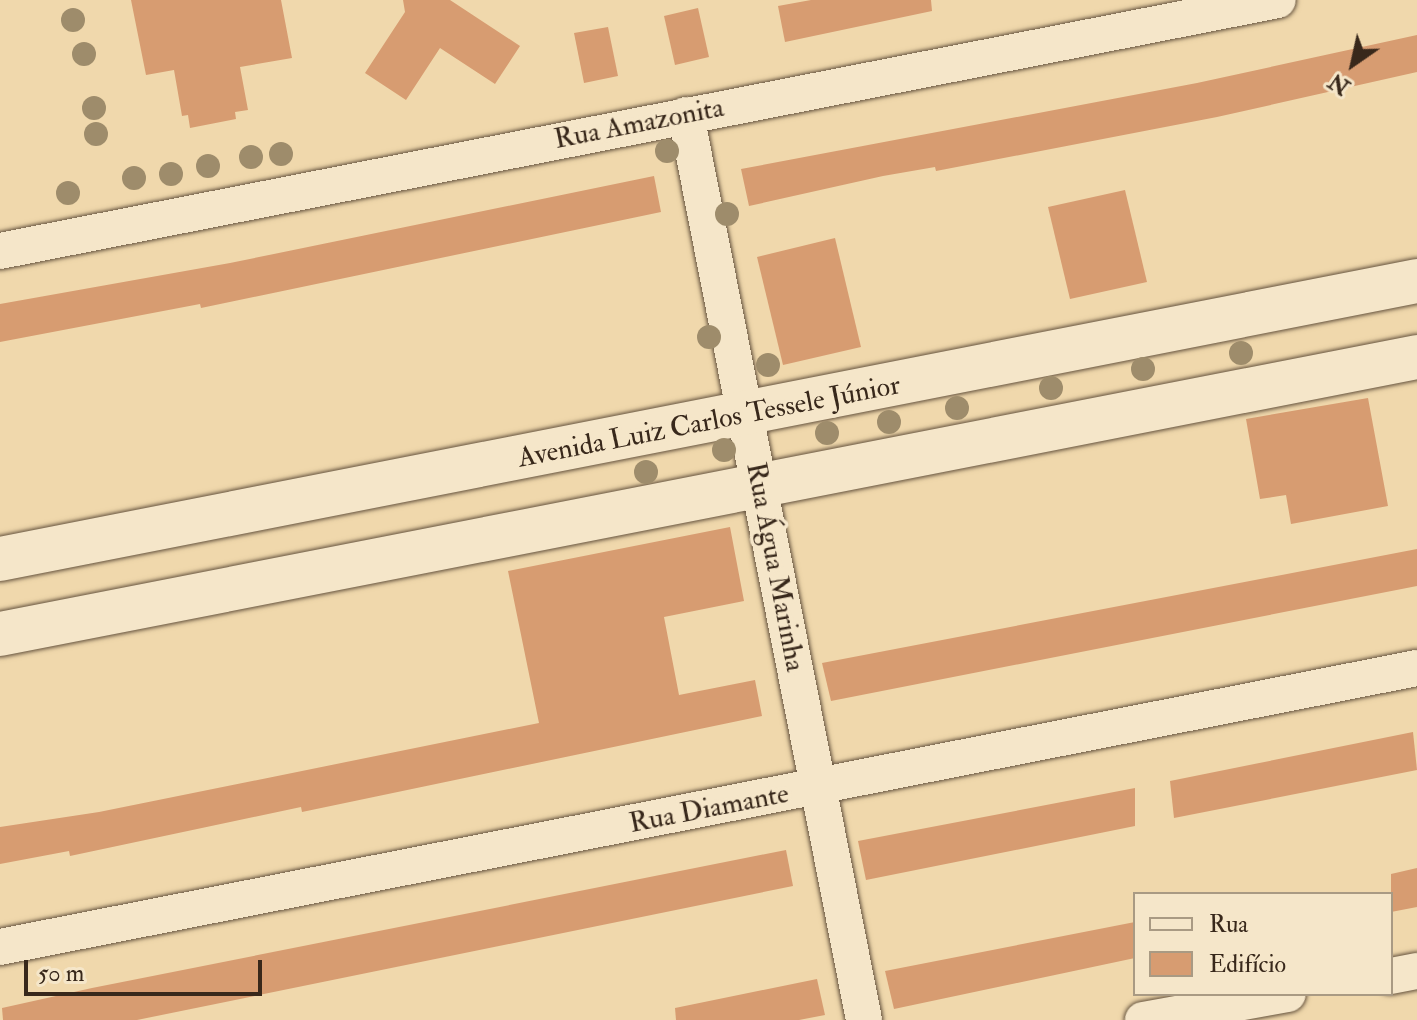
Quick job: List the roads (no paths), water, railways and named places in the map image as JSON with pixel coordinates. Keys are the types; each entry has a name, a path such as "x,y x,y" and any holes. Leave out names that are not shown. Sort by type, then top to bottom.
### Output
{"street":[{"name":"Rua Amazonita","path":"0,251 1278,0"},
{"name":"Rua Água Marinha","path":"686,115 864,1020"},
{"name":"Avenida Luiz Carlos Tessele Júnior","path":"0,559 1417,281"},
{"path":"0,634 1417,357"},
{"name":"Rua Diamante","path":"0,947 1417,668"},
{"path":"1393,976 1417,971"},
{"path":"1143,1020 1277,996"}]}
